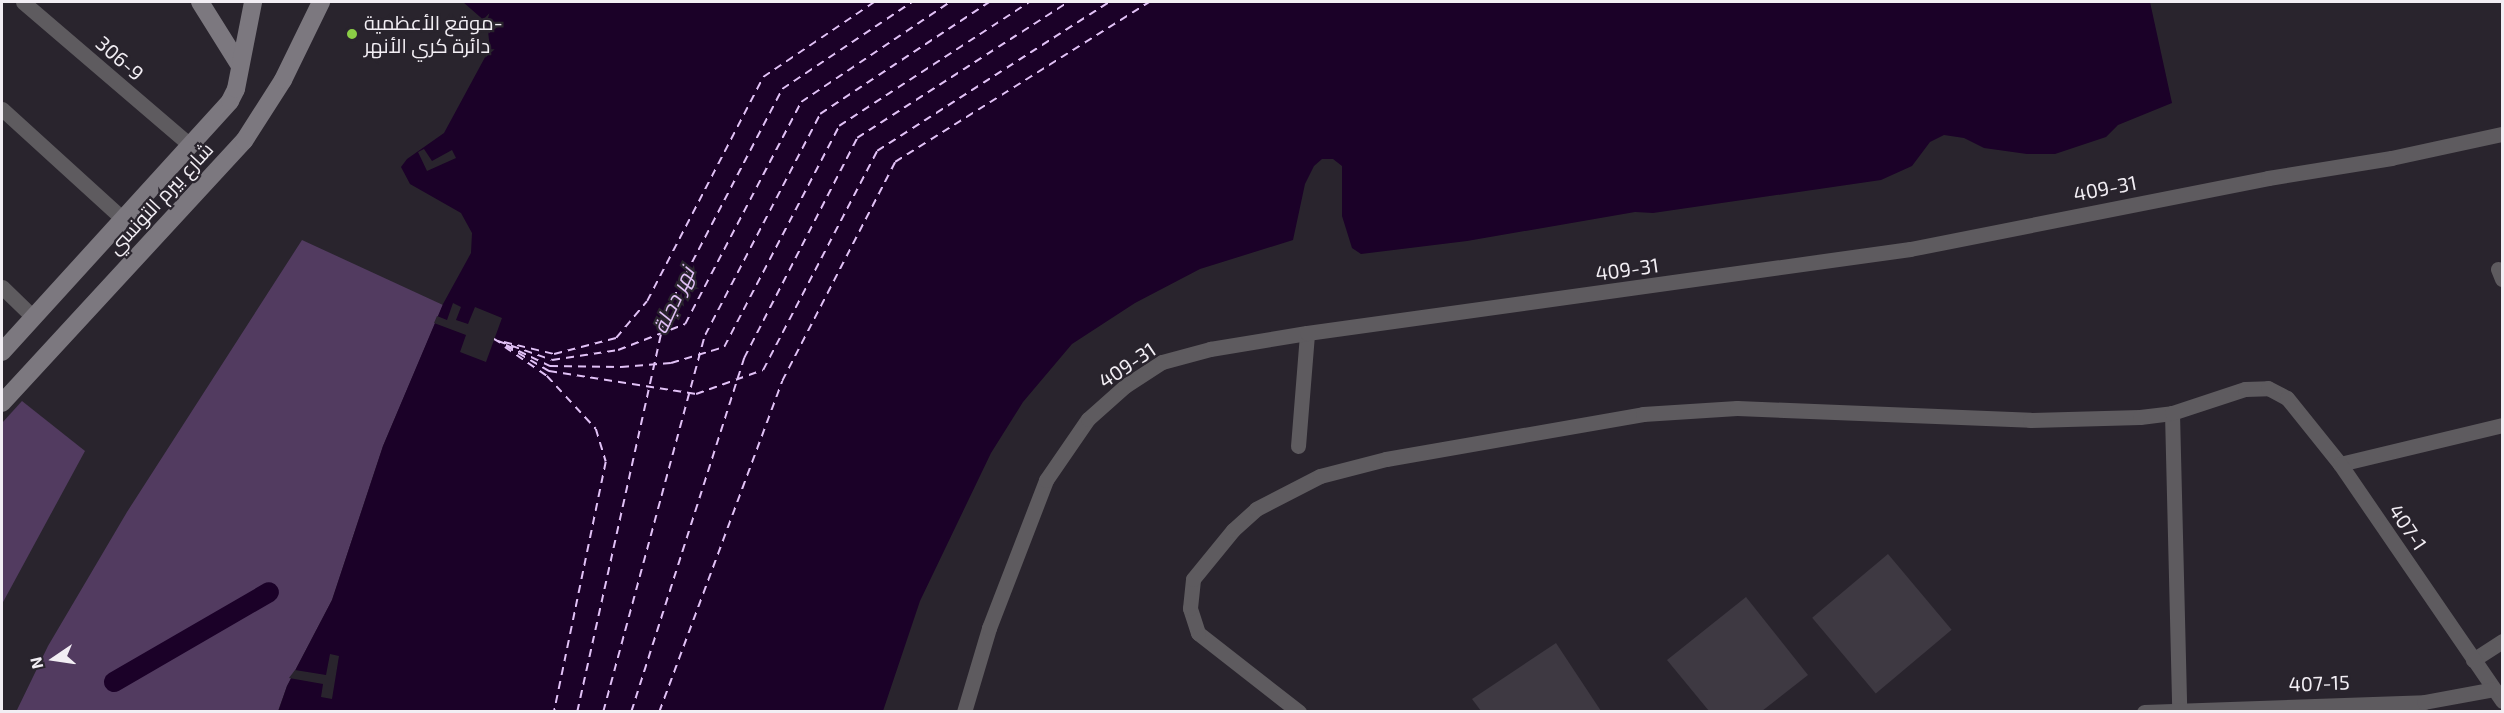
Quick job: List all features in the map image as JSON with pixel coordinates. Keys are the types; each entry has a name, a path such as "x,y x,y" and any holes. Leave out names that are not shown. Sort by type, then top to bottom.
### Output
{"street":[{"name":"306-9","path":"23,2 190,146"},
{"path":"200,2 240,66"},
{"name":"شارع بيرم التونسي","path":"2,352 230,101 240,66 253,2"},
{"name":"شارع بيرم التونسي","path":"2,403 244,141 283,80 321,2"},
{"path":"2,109 123,219"},
{"name":"409-31","path":"964,711 989,628 1046,480 1088,420 1125,386 1162,362 1210,349 1307,333 1910,249 2268,178 2391,158 2502,134"},
{"path":"2,287 33,318"},
{"path":"1298,446 1307,333"},
{"name":"407-1","path":"2172,413 2246,389 2268,388 2287,398 2340,464 2498,695"},
{"path":"1299,711 1198,633 1190,608 1193,579 1233,530 1256,509 1320,476 1386,459 1643,414 1737,408 2030,420 2172,413 2179,708"},
{"path":"2340,464 2502,424"},
{"path":"2473,660 2502,641"},
{"name":"407-15","path":"2144,711 2179,708 2420,706 2498,695"}],"shaded area":[{"path":"302,240 443,305 383,446 332,600 287,686 278,711 16,712 48,646 127,512"},
{"path":"22,401 85,451 2,604 2,423"}],"water":[{"name":"نهر دجلة","path":"463,2 2150,2 2172,103 2118,125 2106,137 2055,154 2027,154 1984,148 1964,138 1944,135 1930,142 1912,166 1881,180 1653,213 1635,212 1467,241 1361,254 1352,248 1342,216 1342,166 1333,159 1322,159 1314,166 1305,184 1293,240 1200,269 1135,303 1072,344 1023,402 991,453 920,601 883,711 278,712 287,686 332,600 383,446 443,304 471,253 472,233 461,213 410,184 401,167 407,159 444,133 490,48 487,23"}],"pier":[{"path":"424,149 432,161 452,150 456,158 427,171 418,152"},
{"path":"453,303 461,307 456,320 468,324 475,307 502,318 486,362 460,352 466,335 434,323 437,316 447,320"},
{"path":"330,654 339,656 332,699 321,697 323,684 289,678 295,670 326,675"}],"building":[{"path":"1888,554 1952,630 1876,693 1812,618"},
{"path":"1746,597 1808,675 1762,711 1709,711 1667,660"},
{"path":"1556,643 1601,711 1481,711 1472,699"}],"waterway":[{"path":"114,682 269,592"}],"ferry route":[{"path":"504,342 554,354 616,338 647,301 763,77 874,2"},
{"path":"577,712 666,312 782,89 912,2"},
{"path":"498,341 552,360 618,350 685,324 801,102 950,2"},
{"path":"603,712 705,335 820,114 989,2"},
{"path":"506,345 550,366 621,367 671,363 724,347 839,126 1029,2"},
{"path":"631,712 744,358 857,138 1068,2"},
{"path":"494,339 549,371 696,394 763,370 877,151 1109,2"},
{"path":"659,712 782,381 895,162 1149,2"},
{"path":"505,347 547,376 596,429 606,462 554,712"}],"place":[{"name":"موقع الأعظمية- دائرة كري الأنهر","path":"352,34"}]}
